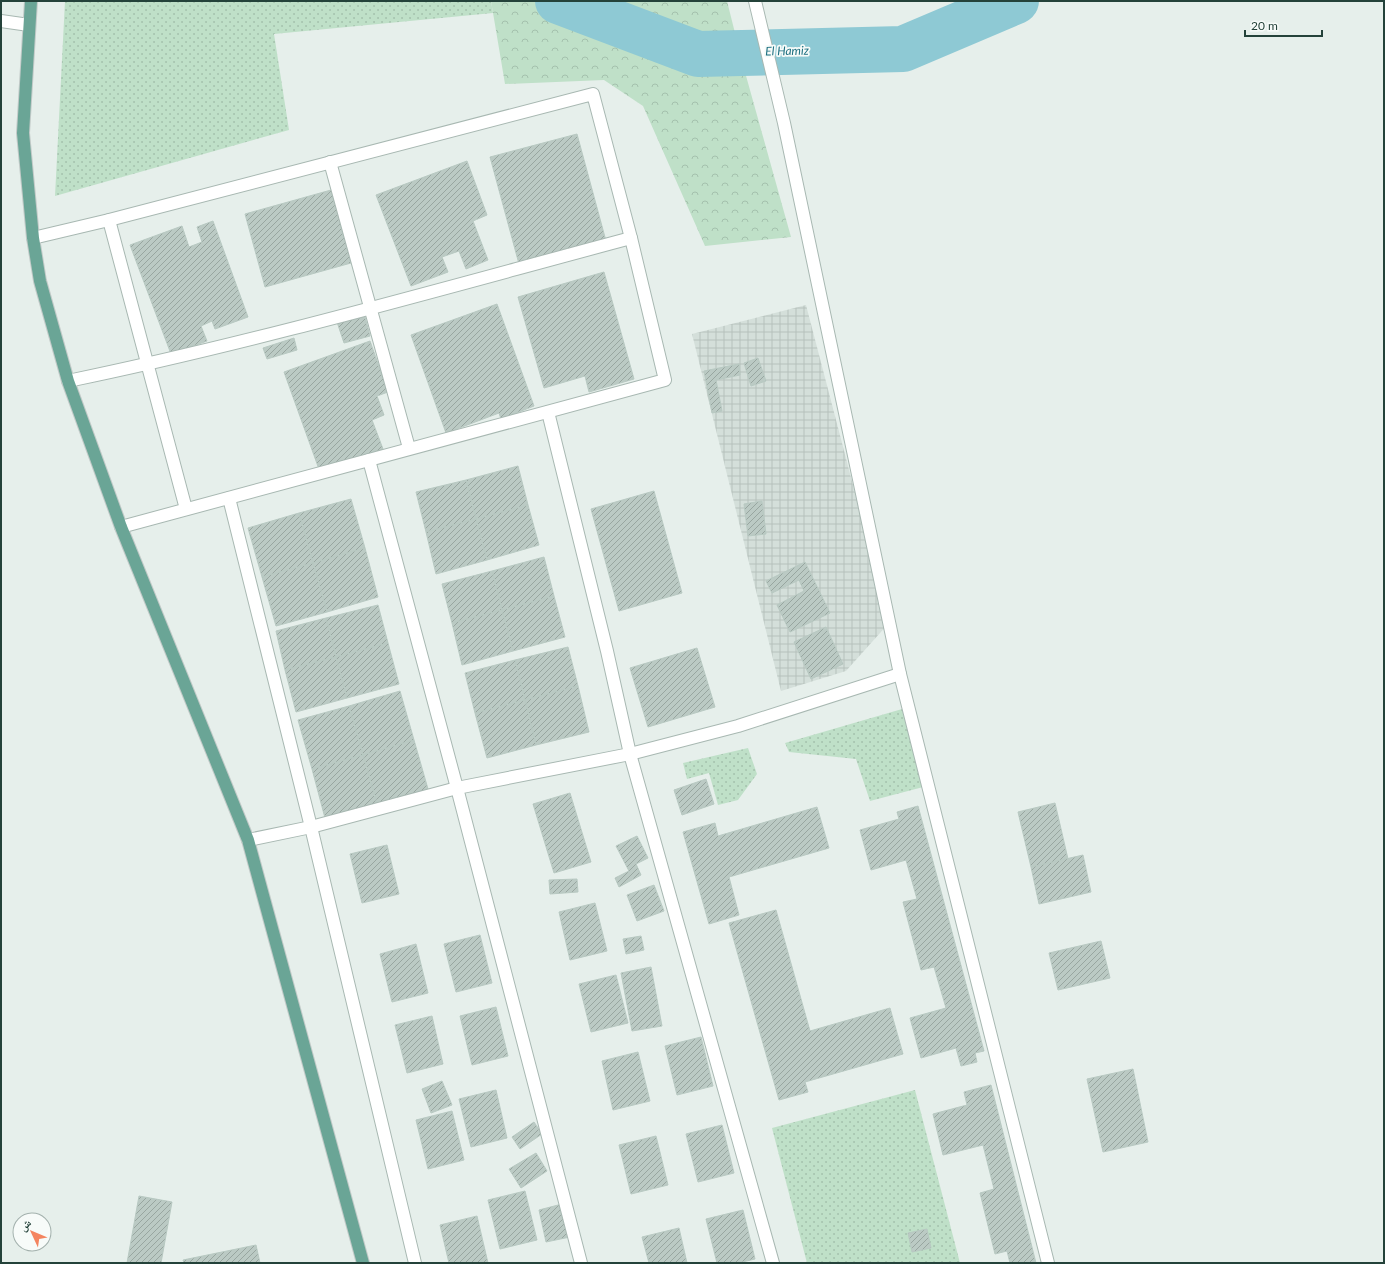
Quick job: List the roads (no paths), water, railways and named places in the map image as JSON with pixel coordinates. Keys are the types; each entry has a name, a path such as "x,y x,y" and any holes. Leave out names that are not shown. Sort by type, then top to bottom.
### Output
{"main road":[{"path":"31,1 23,133 33,238 40,281 68,381 121,527 248,840 363,1263"}],"street":[{"path":"755,1 784,123 900,674 1048,1263"},
{"path":"1,21 29,25"},
{"path":"33,238 109,220 593,94 631,238 665,380 121,527"},
{"path":"330,162 409,448"},
{"path":"109,220 186,509"},
{"path":"68,381 147,365 370,308 631,238"},
{"path":"548,412 607,651 630,754 773,1263"},
{"path":"369,460 458,788 581,1263"},
{"path":"229,498 311,827 415,1263"},
{"path":"248,840 311,827 458,788 630,754 738,726 900,674"}],"waterway":[{"name":"El Hamiz","path":"558,1 698,54 903,49 1016,1"}]}
